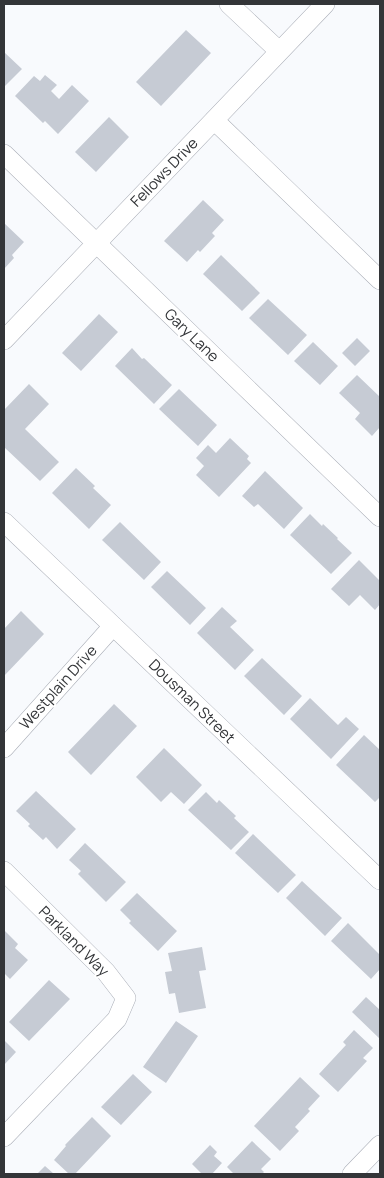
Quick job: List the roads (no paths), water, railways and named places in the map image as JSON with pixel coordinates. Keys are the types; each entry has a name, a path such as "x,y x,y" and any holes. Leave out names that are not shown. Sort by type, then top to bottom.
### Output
{"street":[{"path":"229,4 279,51"},
{"name":"Fellows Drive","path":"4,340 325,4"},
{"path":"214,120 380,280"},
{"name":"Gary Lane","path":"4,154 380,517"},
{"name":"Dousman Street","path":"4,522 380,880"},
{"name":"Westplain Drive","path":"4,748 113,626"},
{"name":"Parkland Way","path":"4,871 106,972 126,998 117,1019 4,1137"},
{"path":"352,1174 380,1145"}]}
